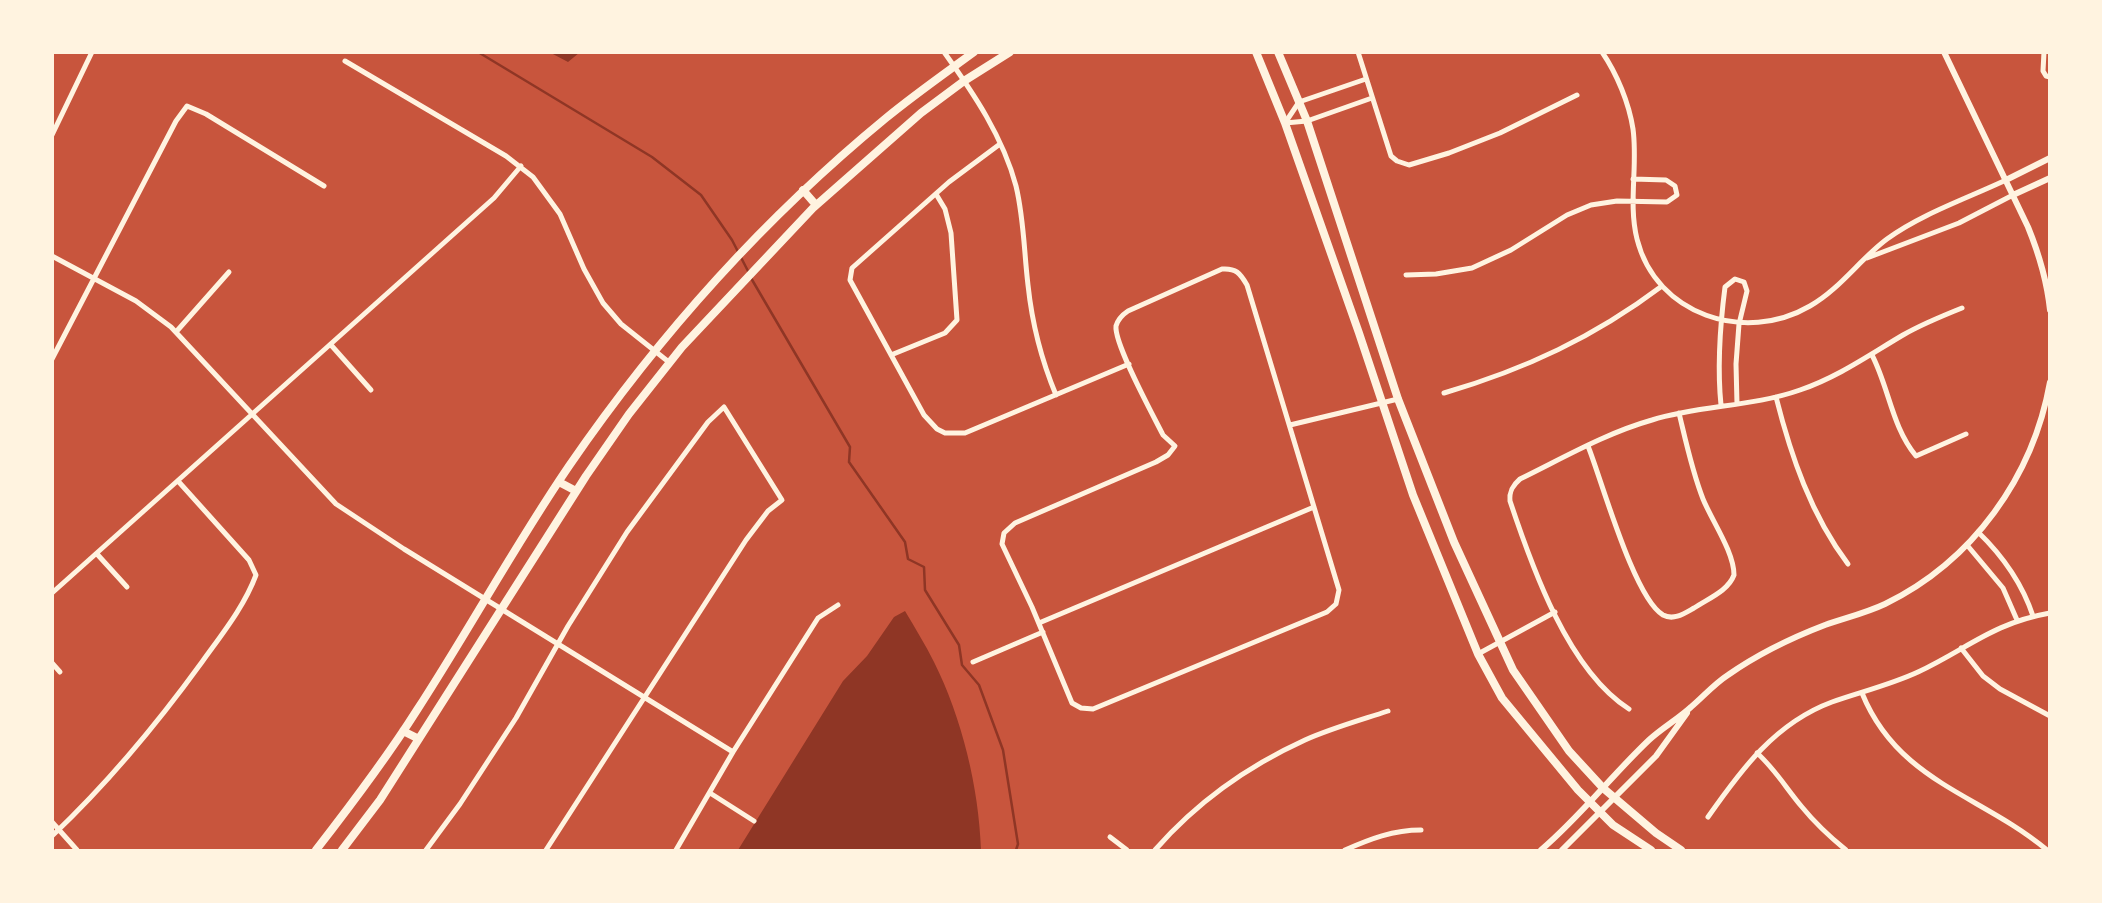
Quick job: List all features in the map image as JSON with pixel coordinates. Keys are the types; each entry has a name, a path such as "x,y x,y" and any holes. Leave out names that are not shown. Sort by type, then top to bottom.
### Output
{"main road":[{"path":"316,850 348,809 403,731 559,482 621,393 654,351 728,265 803,190 886,117 974,52"},
{"path":"342,850 380,800 576,491 629,414 670,363 816,205 921,112 964,81 1010,52"},
{"path":"1256,52 1285,123 1413,495 1478,654 1502,698 1547,755 1613,825 1651,850"},
{"path":"1278,52 1307,121 1398,399 1454,542 1513,670 1538,709 1569,751 1603,788 1681,850"},
{"path":"803,190 816,205"},
{"path":"559,482 576,491"},
{"path":"403,731 419,739"}],"street":[{"path":"52,135 92,52"},
{"path":"944,52 986,115 1000,144 1016,187 1023,225 1028,284 1037,340 1056,395"},
{"path":"1358,52 1391,156 1397,161 1408,165 1449,154 1500,133 1578,95"},
{"path":"1602,52 1619,82 1633,129 1632,202 1637,240 1644,258 1662,286 1694,311 1722,321 1739,324 1774,321 1794,315 1812,305 1832,290 1887,239 1909,225 2050,158"},
{"path":"1944,52 2013,194 2039,255 2050,310"},
{"path":"2044,52 2043,71 2046,76 2050,77"},
{"path":"345,61 521,166 543,190 560,214 584,269 603,303 621,324 670,363"},
{"path":"1285,123 1299,102 1366,79"},
{"path":"1285,123 1307,121 1372,98"},
{"path":"52,359 176,121 187,106 206,114 324,186"},
{"path":"1000,144 936,194 856,263 850,274 854,286 924,415 937,429 955,435 975,430 1129,364"},
{"path":"52,593 494,198 521,166"},
{"path":"1864,259 1959,223 2013,194 2050,178"},
{"path":"1406,275 1436,274 1472,268 1511,250 1578,210 1605,202 1667,202 1673,199 1677,190 1675,186 1666,180 1633,179"},
{"path":"891,355 945,333 953,326 958,315 954,250 948,216 936,194"},
{"path":"52,256 136,301 176,332 336,504 733,752"},
{"path":"1222,269 1231,269 1241,274 1247,285 1290,425 1339,590 1336,604 1327,612 1093,709 1081,708 1072,703 1043,632 1004,549 1002,540 1004,533 1015,523 1164,458 1175,446 1163,435 1129,364 1116,332 1119,319 1128,311 1222,269"},
{"path":"176,332 229,272"},
{"path":"1721,405 1719,364 1722,321 1725,287 1731,280 1740,280 1746,286 1747,291 1739,324 1736,364 1737,404"},
{"path":"1444,393 1528,365 1572,344 1619,317 1662,286"},
{"path":"1629,708 1602,688 1573,645 1554,612 1523,539 1510,501 1512,489 1520,478 1631,427 1679,413 1776,397 1823,382 1905,334 1962,308"},
{"path":"331,345 371,390"},
{"path":"1872,355 1904,442 1916,456 1966,434"},
{"path":"1541,850 1650,740 1691,708 1726,676 1760,654 1788,640 1891,601 1928,578 1967,545 2000,504 2027,457 2040,426 2050,382"},
{"path":"1776,397 1786,438 1802,480 1831,540 1848,564"},
{"path":"1290,425 1398,399"},
{"path":"426,850 460,804 516,718 558,643 626,532 708,422 724,408 782,500 768,511 746,540 546,850"},
{"path":"1588,446 1617,530 1634,571 1658,611 1672,618 1681,616 1725,588 1731,582 1734,566 1694,476 1679,413"},
{"path":"52,836 109,778 180,692 248,596 256,575 255,570 178,481"},
{"path":"1039,623 1314,507"},
{"path":"1978,532 2002,557 2017,578 2033,616"},
{"path":"1967,545 2002,588 2017,620"},
{"path":"97,554 127,587"},
{"path":"676,850 733,752 818,618 838,605"},
{"path":"1478,654 1554,612"},
{"path":"1708,817 1757,753 1786,727 1806,714 1919,671 1997,628 2017,620 2050,613"},
{"path":"973,662 1043,632"},
{"path":"1961,648 1983,676 1995,685 2050,716"},
{"path":"52,664 60,672"},
{"path":"1862,693 1869,709 1890,743 1907,759 2013,826 2047,850"},
{"path":"1562,850 1615,799 1661,749 1691,708"},
{"path":"1154,850 1207,800 1268,758 1307,739 1388,711"},
{"path":"1757,753 1781,778 1801,806 1825,833 1846,850"},
{"path":"710,793 754,821"},
{"path":"52,822 77,850"},
{"path":"1345,850 1392,833 1421,830"},
{"path":"1110,837 1127,850"}],"shaded area":[{"path":"551,53 579,53 568,62"},
{"path":"905,611 934,662 961,730 977,802 981,850 738,850 843,681 867,656 894,617"}],"waterway":[{"path":"478,52 652,157 701,195 732,240 749,273"},
{"path":"751,278 850,447 849,462 905,542 908,559 924,567 925,590 959,645 962,665 979,685 1003,750 1018,844 1016,850"}]}
